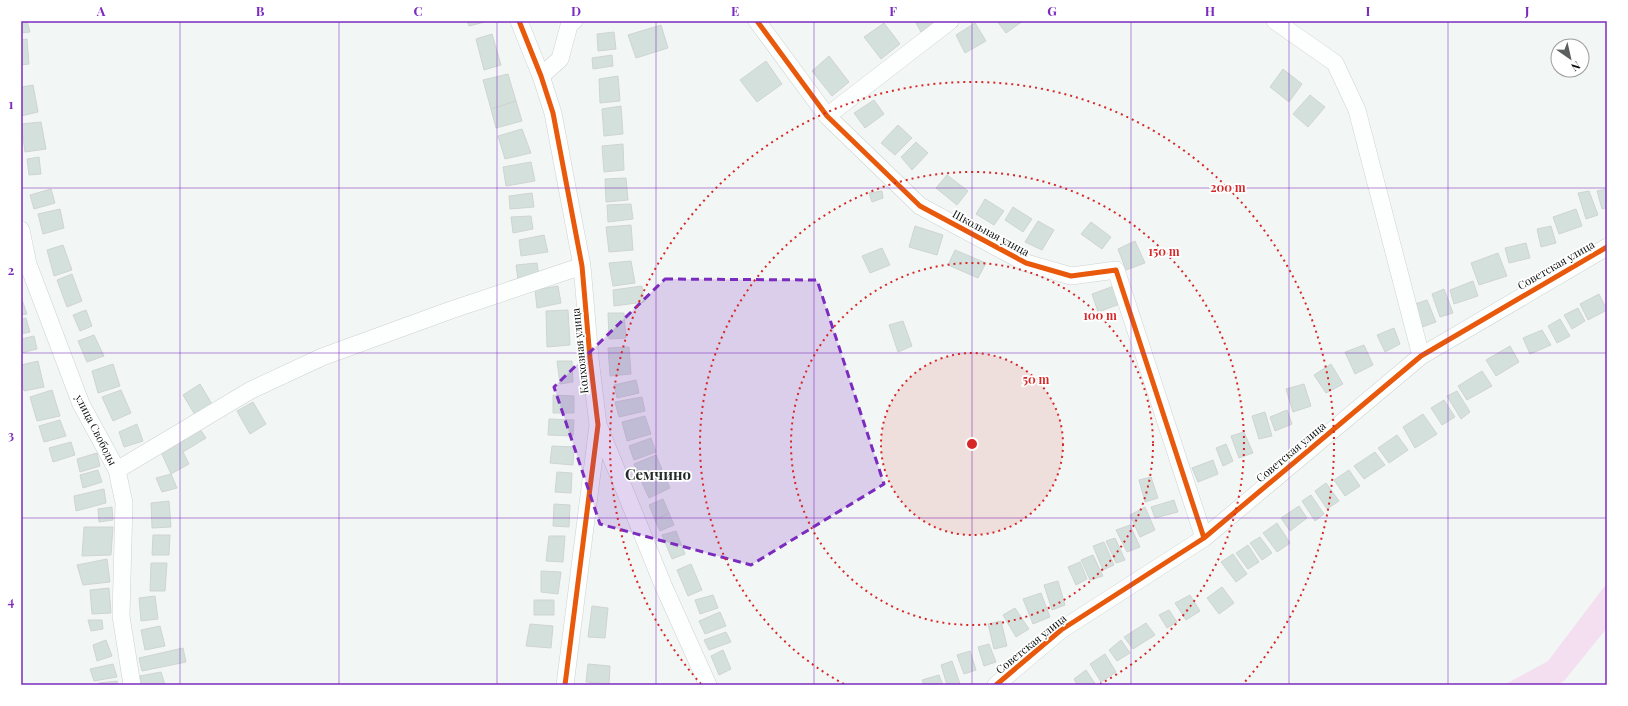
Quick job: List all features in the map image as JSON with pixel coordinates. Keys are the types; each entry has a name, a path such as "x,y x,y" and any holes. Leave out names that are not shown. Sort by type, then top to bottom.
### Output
{"street":[{"name":"Колхозная улица","path":"519,21 541,76 553,113 582,266 590,358 598,425 565,685"},
{"path":"541,76 560,59 570,22 574,21"},
{"name":"Школьная улица","path":"757,21 828,116 920,206 1026,263 1071,276 1116,270 1204,538"},
{"path":"828,116 950,21"},
{"path":"1277,22 1335,63 1357,110 1421,356"},
{"name":"улица Свободы","path":"21,230 28,264 81,404 117,470 124,503 121,616 132,685"},
{"name":"Советская улица","path":"996,685 1061,630 1204,538 1421,356 1607,247"},
{"path":"117,470 250,390 322,357 451,310 582,266"},
{"name":"Колхозная улица","path":"598,425 663,585 708,685"}],"highlighted area":[{"path":"665,279 817,280 884,484 751,565 600,524 554,387"}],"shaded area":[{"path":"1607,583 1607,628 1564,681 1557,685 1504,685 1548,661"}],"building":[{"path":"21,21 27,21 30,32 21,33"},
{"path":"467,21 484,21 485,22 469,26"},
{"path":"915,21 935,21 935,22 921,32"},
{"path":"997,21 1023,21 1006,33"},
{"path":"884,23 900,44 881,59 864,37"},
{"path":"975,23 986,41 965,53 956,35"},
{"path":"661,25 668,48 636,58 628,35"},
{"path":"614,32 616,49 598,51 597,34"},
{"path":"492,34 501,65 484,70 476,39"},
{"path":"27,39 29,64 21,65 21,40"},
{"path":"612,55 613,66 593,69 592,58"},
{"path":"829,56 849,82 832,96 812,71"},
{"path":"766,61 782,84 757,102 740,80"},
{"path":"1283,69 1302,84 1289,102 1270,87"},
{"path":"508,74 516,101 491,109 483,80"},
{"path":"618,76 620,101 600,103 599,79"},
{"path":"33,85 38,112 21,116 21,87"},
{"path":"1310,95 1325,107 1308,127 1293,114"},
{"path":"874,100 884,114 865,128 854,113"},
{"path":"516,101 522,121 496,128 491,109"},
{"path":"621,106 623,134 604,136 602,109"},
{"path":"41,122 46,149 25,152 21,124"},
{"path":"898,125 912,138 895,155 881,143"},
{"path":"522,129 531,153 505,159 498,136"},
{"path":"916,142 928,153 912,170 901,157"},
{"path":"623,144 624,170 604,172 602,146"},
{"path":"39,157 41,174 29,175 27,159"},
{"path":"531,162 535,181 506,186 503,167"},
{"path":"947,175 968,191 957,205 936,188"},
{"path":"626,178 628,200 606,202 605,179"},
{"path":"51,189 55,203 34,209 30,195"},
{"path":"1607,189 1607,208 1602,209 1597,191"},
{"path":"882,191 883,198 872,202 869,193"},
{"path":"1589,191 1598,215 1586,219 1578,193"},
{"path":"532,193 534,207 510,209 509,196"},
{"path":"985,199 1004,211 994,225 976,214"},
{"path":"631,204 633,219 608,222 607,205"},
{"path":"1013,207 1032,219 1023,232 1005,220"},
{"path":"60,209 64,228 43,234 38,214"},
{"path":"1576,209 1582,226 1559,234 1553,217"},
{"path":"531,216 533,229 513,233 511,217"},
{"path":"1038,221 1054,230 1042,250 1025,242"},
{"path":"1091,222 1111,237 1102,249 1081,234"},
{"path":"631,225 633,250 609,252 606,227"},
{"path":"915,226 943,235 937,255 909,247"},
{"path":"1551,226 1556,243 1541,247 1537,229"},
{"path":"544,235 548,252 521,256 519,240"},
{"path":"1135,241 1145,263 1126,270 1118,249"},
{"path":"1526,243 1530,258 1509,263 1505,248"},
{"path":"63,245 72,270 54,276 47,250"},
{"path":"882,248 890,265 870,273 862,256"},
{"path":"955,250 986,263 978,278 948,265"},
{"path":"1498,253 1507,276 1479,285 1471,263"},
{"path":"631,261 635,283 613,286 609,263"},
{"path":"537,263 539,276 518,280 516,265"},
{"path":"72,274 82,301 67,307 57,280"},
{"path":"1473,281 1478,296 1454,304 1450,290"},
{"path":"558,286 561,303 537,308 535,290"},
{"path":"642,286 644,302 614,306 613,290"},
{"path":"1114,286 1120,304 1098,312 1092,294"},
{"path":"1444,289 1453,313 1440,317 1432,294"},
{"path":"1599,294 1607,310 1588,320 1580,304"},
{"path":"21,297 27,314 21,315"},
{"path":"1427,300 1436,322 1422,327 1415,304"},
{"path":"1578,308 1585,321 1572,329 1564,315"},
{"path":"86,310 92,326 80,331 73,315"},
{"path":"568,310 570,345 547,347 546,311"},
{"path":"608,313 624,313 626,338 609,339"},
{"path":"26,318 30,332 21,334 21,319"},
{"path":"1560,319 1570,336 1557,343 1548,326"},
{"path":"903,321 912,346 898,352 889,325"},
{"path":"1394,328 1400,344 1385,352 1377,335"},
{"path":"1542,330 1551,345 1530,354 1523,338"},
{"path":"94,335 104,356 87,362 78,341"},
{"path":"34,336 37,349 21,353 21,339"},
{"path":"1364,345 1373,365 1355,374 1345,352"},
{"path":"1510,346 1519,362 1496,376 1486,360"},
{"path":"629,347 631,374 610,376 608,348"},
{"path":"38,361 44,387 24,391 21,379 21,365"},
{"path":"557,361 572,361 573,382 560,384"},
{"path":"113,364 120,386 98,393 92,371"},
{"path":"1331,364 1343,384 1326,393 1314,375"},
{"path":"1482,371 1492,386 1467,400 1458,386"},
{"path":"636,380 639,393 617,398 614,385"},
{"path":"200,384 212,404 195,415 183,395"},
{"path":"1304,384 1311,406 1293,412 1286,389"},
{"path":"52,390 60,416 37,421 30,397"},
{"path":"121,390 131,413 113,421 102,397"},
{"path":"1457,391 1470,412 1461,419 1447,396"},
{"path":"553,395 574,396 574,413 553,413"},
{"path":"642,397 645,411 619,417 615,402"},
{"path":"1444,400 1455,417 1442,425 1431,408"},
{"path":"253,402 266,424 250,434 237,411"},
{"path":"1287,410 1292,424 1275,431 1270,417"},
{"path":"1265,412 1272,436 1259,439 1252,416"},
{"path":"1423,414 1437,434 1415,448 1403,427"},
{"path":"645,416 651,434 627,441 622,422"},
{"path":"549,419 574,420 573,436 548,435"},
{"path":"60,420 66,436 44,442 39,426"},
{"path":"137,424 143,441 124,447 119,432"},
{"path":"200,429 206,438 183,452 189,464 171,474 161,452"},
{"path":"1244,432 1253,453 1239,458 1231,436"},
{"path":"1397,435 1408,450 1389,463 1378,448"},
{"path":"651,438 656,452 634,460 629,446"},
{"path":"71,442 75,455 53,462 49,448"},
{"path":"1226,444 1233,461 1223,466 1216,448"},
{"path":"552,446 574,447 573,465 550,463"},
{"path":"1375,452 1385,465 1364,479 1354,466"},
{"path":"97,453 100,466 80,472 77,459"},
{"path":"656,455 662,469 641,479 634,464"},
{"path":"1213,460 1218,474 1198,482 1192,468"},
{"path":"98,470 102,482 83,488 80,475"},
{"path":"1349,470 1360,486 1345,496 1334,480"},
{"path":"557,472 572,473 571,493 555,492"},
{"path":"171,474 177,488 162,492 156,478"},
{"path":"664,474 670,488 649,498 642,483"},
{"path":"1151,477 1158,498 1145,502 1139,480"},
{"path":"1326,483 1339,501 1327,509 1315,491"},
{"path":"104,489 106,503 76,511 74,496"},
{"path":"1311,495 1324,514 1315,521 1302,501"},
{"path":"663,499 669,513 655,520 649,505"},
{"path":"1174,500 1178,512 1155,518 1151,507"},
{"path":"169,501 171,527 152,528 151,503"},
{"path":"554,504 570,505 569,527 553,526"},
{"path":"1299,506 1307,518 1290,531 1281,518"},
{"path":"112,507 113,520 99,522 98,509"},
{"path":"1145,507 1155,530 1140,537 1130,515"},
{"path":"669,513 674,525 660,531 655,520"},
{"path":"1277,523 1290,543 1277,552 1263,533"},
{"path":"1130,525 1140,547 1127,552 1116,530"},
{"path":"84,527 113,527 111,555 82,556"},
{"path":"676,531 685,554 672,559 662,535"},
{"path":"153,535 170,535 169,555 152,555"},
{"path":"549,536 565,536 563,562 546,561"},
{"path":"1260,537 1272,553 1262,560 1250,543"},
{"path":"1115,538 1125,560 1116,563 1106,541"},
{"path":"1104,542 1114,565 1103,570 1093,546"},
{"path":"1248,545 1259,562 1248,569 1236,553"},
{"path":"1233,554 1247,574 1236,582 1221,562"},
{"path":"1093,555 1103,576 1090,580 1081,560"},
{"path":"107,559 110,582 83,585 77,565"},
{"path":"1080,562 1087,579 1076,585 1068,567"},
{"path":"151,563 167,563 165,591 150,591"},
{"path":"691,564 702,590 688,596 677,570"},
{"path":"541,571 561,572 558,594 541,592"},
{"path":"1058,581 1065,605 1052,610 1044,585"},
{"path":"1222,587 1234,603 1219,614 1207,598"},
{"path":"109,588 111,613 92,614 90,590"},
{"path":"1041,593 1050,617 1033,624 1023,599"},
{"path":"713,595 718,608 700,614 695,600"},
{"path":"1190,595 1200,611 1186,620 1175,603"},
{"path":"155,596 158,619 141,621 139,598"},
{"path":"534,600 554,600 554,615 534,615"},
{"path":"592,606 608,608 605,638 588,637"},
{"path":"1015,608 1029,629 1016,637 1003,615"},
{"path":"1169,610 1177,622 1167,628 1159,615"},
{"path":"720,612 726,626 705,634 699,621"},
{"path":"88,620 102,620 103,629 91,631"},
{"path":"1001,621 1007,646 994,649 988,624"},
{"path":"1146,623 1155,635 1133,649 1124,637"},
{"path":"530,624 553,626 551,648 526,646"},
{"path":"160,626 165,646 145,650 141,630"},
{"path":"726,632 731,642 709,650 704,640"},
{"path":"106,640 112,656 97,661 93,645"},
{"path":"1121,640 1130,653 1117,661 1109,650"},
{"path":"989,644 996,662 984,666 978,647"},
{"path":"183,648 186,662 142,671 139,658"},
{"path":"723,650 731,669 719,675 711,656"},
{"path":"970,651 976,670 964,674 957,655"},
{"path":"1105,654 1116,672 1101,682 1090,664"},
{"path":"952,661 960,684 947,685 941,665"},
{"path":"113,664 117,677 94,681 90,669"},
{"path":"588,664 610,666 609,684 586,682"},
{"path":"1086,670 1096,685 1077,685 1074,679"},
{"path":"161,672 165,685 142,685 140,676"},
{"path":"939,675 943,685 924,685 922,680"},
{"path":"117,681 118,685 99,685 99,683"}],"cycle path":[{"path":"519,21 541,76 553,113 582,266 590,358 598,425 565,685"},
{"path":"757,21 827,116 920,206 1026,263 1071,276 1116,270 1204,538"},
{"path":"996,685 1061,630 1204,538 1421,356 1607,247"}],"district":[{"name":"Семчино","path":"658,475"}]}
